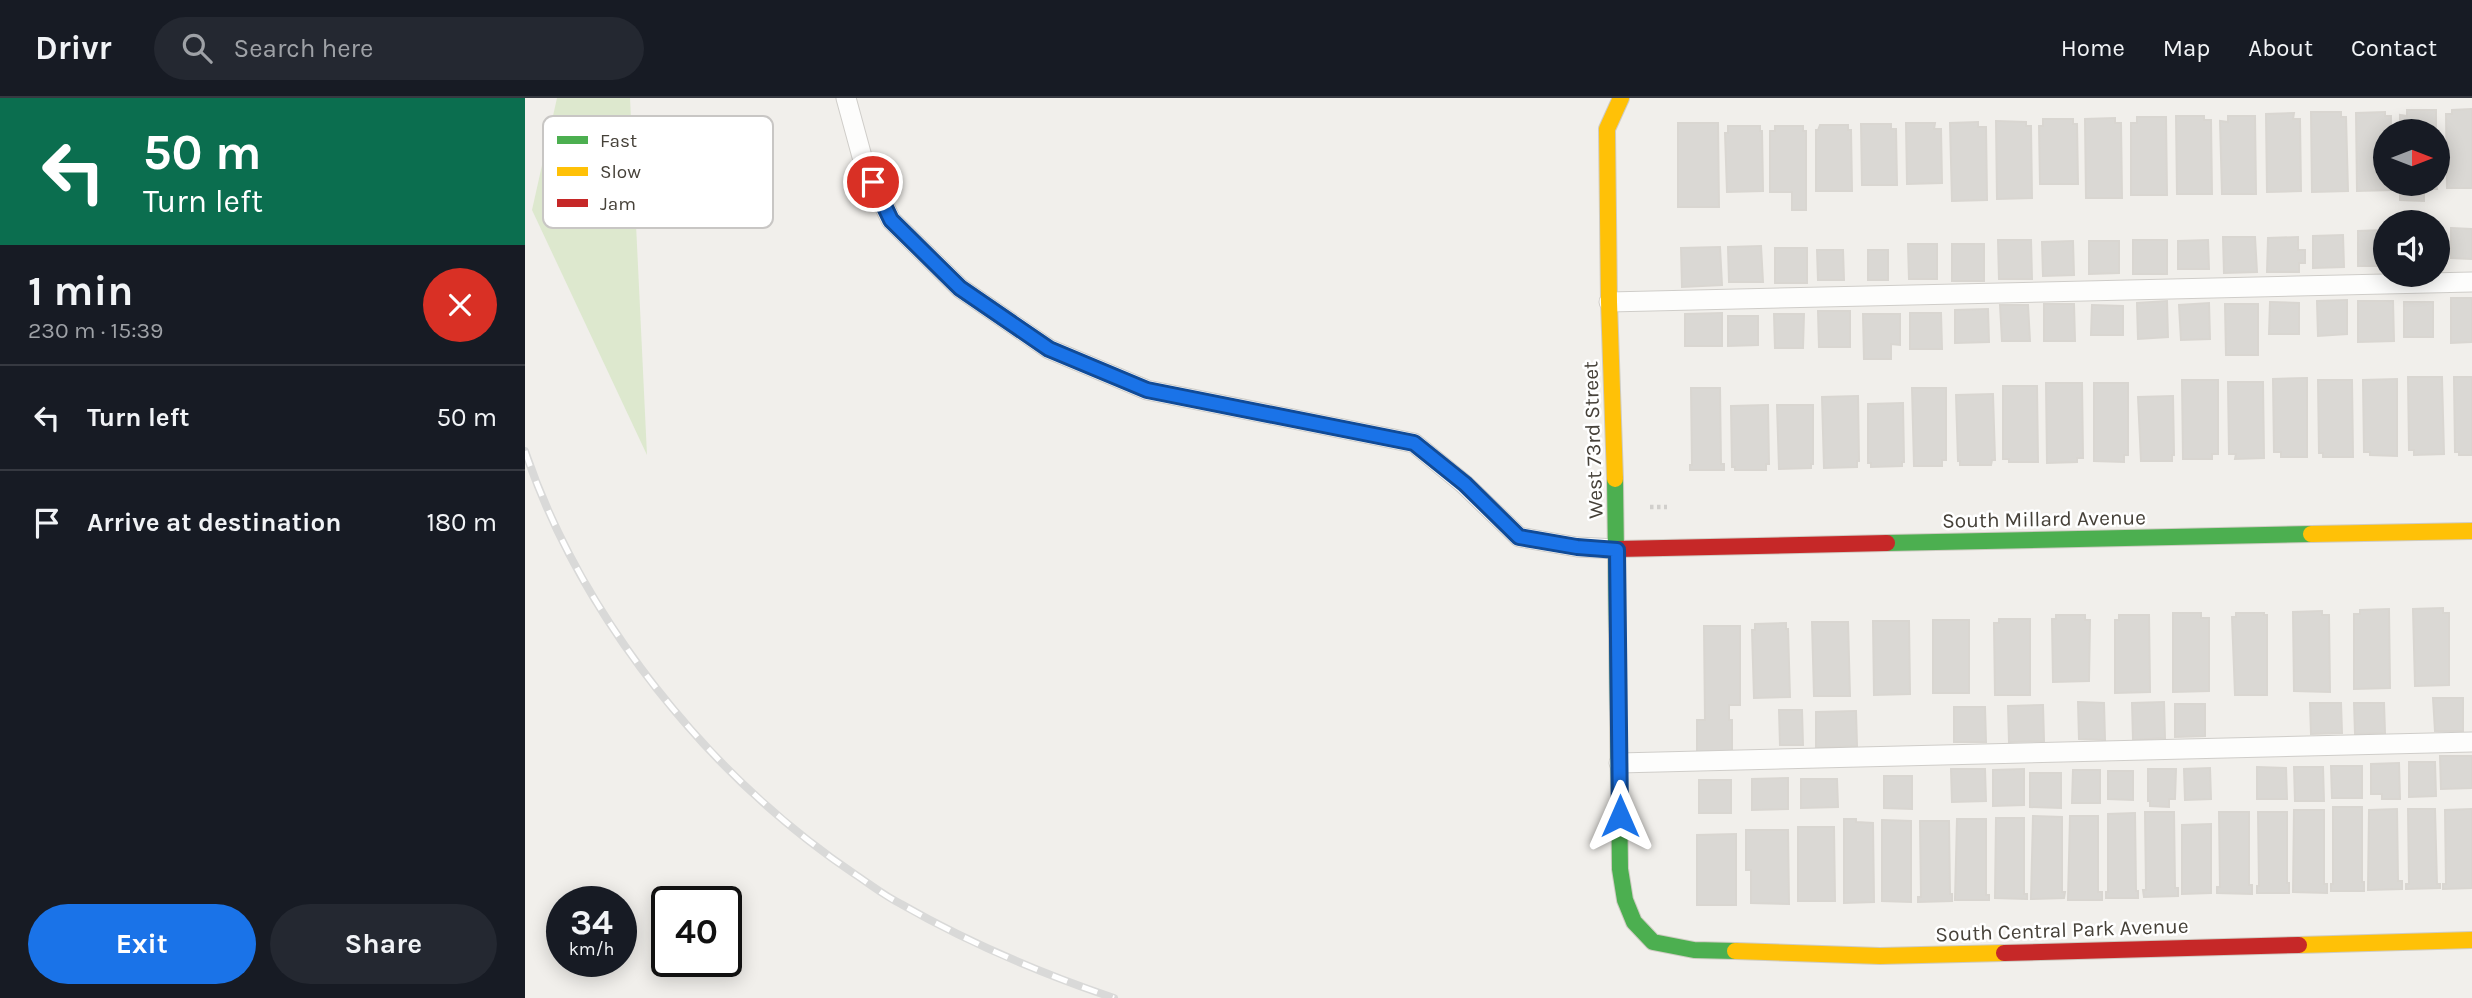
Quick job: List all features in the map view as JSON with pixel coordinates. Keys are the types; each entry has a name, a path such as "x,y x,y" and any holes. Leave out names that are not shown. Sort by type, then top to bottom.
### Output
{"street":[{"name":"West 73rd Street","path":"1621,98 1607,129 1609,302 1617,550 1620,869 1625,901 1634,922 1653,942"},
{"name":"South Millard Avenue","path":"1617,550 2472,531"},
{"name":"South Central Park Avenue","path":"1653,942 1694,950 1880,956 2472,940"}],"lane":[{"path":"846,98 865,164 891,220 960,288 1049,349 1147,390 1414,443 1465,484 1519,537 1577,547 1617,550"},
{"path":"1609,302 2472,282"},
{"path":"1619,763 2472,742"}],"green space":[{"path":"557,98 630,98 631,116 553,116"},
{"path":"543,161 543,228 636,228 647,455 532,210"}],"building":[{"path":"2472,109 2472,188 2450,188 2450,119 2446,119 2446,114 2452,114 2452,110"},
{"path":"2407,110 2436,110 2436,119 2400,119 2400,115 2407,116"},
{"path":"2311,112 2341,112 2341,117 2346,117 2348,191 2312,192"},
{"path":"2385,112 2385,116 2391,116 2391,119 2373,119 2373,191 2357,191 2356,113"},
{"path":"2294,113 2293,119 2300,119 2301,191 2267,192 2266,114"},
{"path":"2176,116 2204,116 2204,120 2211,120 2212,194 2177,194"},
{"path":"2228,116 2255,116 2256,194 2222,194 2220,121 2228,122"},
{"path":"2137,117 2166,117 2167,195 2131,195 2131,123 2137,123"},
{"path":"2115,118 2115,123 2121,123 2122,198 2086,198 2085,119"},
{"path":"2043,119 2073,119 2073,124 2077,124 2078,184 2040,184 2039,126 2043,126"},
{"path":"1996,121 2026,122 2026,126 2031,126 2032,198 1997,199"},
{"path":"1978,122 1978,127 1986,127 1987,200 1952,201 1950,123"},
{"path":"1678,123 1718,123 1719,207 1678,207"},
{"path":"1906,123 1935,123 1934,129 1941,129 1942,183 1907,184"},
{"path":"1861,124 1891,124 1891,129 1896,129 1897,185 1862,185"},
{"path":"1820,125 1848,125 1848,130 1851,130 1852,191 1816,191 1816,130"},
{"path":"1728,126 1760,126 1763,191 1727,192 1725,133 1728,133"},
{"path":"1775,126 1803,126 1803,131 1806,131 1806,210 1792,210 1792,192 1770,192 1770,131 1775,131"},
{"path":"2400,196 2424,196 2424,201 2400,200"},
{"path":"2451,228 2472,229 2472,259 2451,258"},
{"path":"2373,230 2373,266 2358,266 2358,231"},
{"path":"2343,235 2344,267 2313,268 2313,236"},
{"path":"2223,237 2255,237 2257,272 2224,273"},
{"path":"2298,237 2298,250 2305,250 2305,263 2299,263 2299,272 2267,272 2268,238"},
{"path":"1998,240 2031,240 2032,279 1999,279"},
{"path":"2133,240 2167,240 2167,274 2133,274"},
{"path":"2208,240 2209,269 2178,269 2178,241"},
{"path":"2073,241 2074,275 2043,276 2042,242"},
{"path":"2089,241 2119,241 2119,273 2089,274"},
{"path":"1908,244 1937,244 1937,279 1909,279"},
{"path":"1952,244 1984,244 1984,281 1952,281"},
{"path":"1761,246 1763,282 1729,282 1728,247"},
{"path":"1720,247 1722,285 1682,287 1681,248"},
{"path":"1775,248 1807,248 1807,283 1775,283"},
{"path":"1817,250 1843,250 1844,280 1818,280"},
{"path":"1868,250 1888,250 1888,280 1868,280"},
{"path":"2451,298 2472,298 2472,342 2451,343"},
{"path":"2347,300 2347,334 2318,336 2317,301"},
{"path":"2167,301 2168,337 2138,339 2137,303"},
{"path":"2358,301 2393,301 2394,341 2358,342"},
{"path":"2270,302 2299,303 2299,334 2269,334"},
{"path":"2404,302 2433,302 2433,337 2404,337"},
{"path":"2209,303 2210,339 2181,340 2179,305"},
{"path":"2044,304 2074,304 2075,341 2044,341"},
{"path":"2225,304 2258,304 2258,355 2226,355"},
{"path":"2000,305 2028,305 2030,341 2002,341"},
{"path":"2092,305 2123,306 2123,335 2091,335"},
{"path":"1988,309 1989,342 1955,343 1955,310"},
{"path":"1818,311 1850,311 1850,347 1819,347"},
{"path":"1722,313 1722,346 1685,346 1685,314"},
{"path":"1910,313 1941,313 1942,349 1910,349"},
{"path":"1774,314 1804,314 1803,348 1775,348"},
{"path":"1863,314 1900,314 1900,345 1891,344 1891,359 1864,359"},
{"path":"1728,316 1758,316 1758,345 1728,346"},
{"path":"2408,377 2442,377 2444,454 2414,455 2414,450 2409,450"},
{"path":"2454,377 2472,377 2472,455 2459,455 2459,452 2455,452"},
{"path":"2307,378 2307,457 2281,457 2281,452 2274,452 2273,379"},
{"path":"2397,379 2397,456 2370,455 2370,452 2364,452 2363,380"},
{"path":"2182,380 2218,380 2218,454 2212,454 2212,459 2183,459"},
{"path":"2318,380 2352,380 2353,457 2323,457 2323,453 2319,453"},
{"path":"2228,382 2263,382 2264,458 2235,459 2236,454 2229,454"},
{"path":"2046,383 2082,383 2083,458 2077,458 2077,462 2047,463"},
{"path":"2094,383 2128,383 2128,455 2124,455 2124,462 2094,461"},
{"path":"2003,386 2037,386 2038,462 2009,462 2009,459 2003,459"},
{"path":"1691,388 1720,388 1721,464 1724,464 1724,470 1690,470"},
{"path":"1912,388 1946,388 1946,460 1942,460 1942,466 1914,466"},
{"path":"1993,394 1995,460 1992,460 1991,465 1960,465 1956,395"},
{"path":"1858,396 1857,467 1824,468 1822,397"},
{"path":"2173,396 2172,461 2141,461 2138,397"},
{"path":"1903,403 1902,466 1871,467 1871,463 1868,463 1868,404"},
{"path":"1768,405 1769,464 1766,464 1766,470 1735,470 1735,467 1732,467 1731,406"},
{"path":"1777,405 1813,405 1811,468 1779,469"},
{"path":"2443,608 2443,613 2449,613 2449,685 2415,686 2413,609"},
{"path":"2389,609 2390,688 2354,689 2354,614 2360,614 2360,610"},
{"path":"2322,611 2322,615 2329,615 2330,692 2294,691 2293,612"},
{"path":"2173,613 2201,613 2201,618 2209,618 2209,691 2173,692"},
{"path":"2236,613 2267,615 2267,695 2235,695 2232,617 2236,617"},
{"path":"2056,615 2085,615 2085,620 2090,620 2089,681 2053,682 2052,619 2056,619"},
{"path":"2119,615 2149,615 2150,692 2115,693 2115,620 2119,620"},
{"path":"1999,619 2030,619 2030,695 1995,695 1994,623 1999,623"},
{"path":"1933,620 1969,620 1969,693 1933,693"},
{"path":"1873,621 1909,621 1910,694 1874,695"},
{"path":"1812,622 1848,622 1850,696 1814,696"},
{"path":"1786,623 1790,697 1754,698 1752,630 1755,630 1755,624"},
{"path":"1704,626 1740,626 1740,705 1729,705 1732,752 1697,752 1697,720 1705,720"},
{"path":"2433,698 2463,698 2463,731 2435,731"},
{"path":"2078,702 2104,703 2105,740 2079,739"},
{"path":"2164,702 2165,738 2133,740 2132,703"},
{"path":"2310,703 2341,703 2342,733 2311,734"},
{"path":"2354,703 2384,703 2385,733 2355,734"},
{"path":"2175,704 2205,704 2205,736 2175,737"},
{"path":"2043,705 2044,741 2009,742 2008,706"},
{"path":"1954,707 1985,707 1986,742 1954,742"},
{"path":"1779,710 1802,710 1803,745 1780,745"},
{"path":"1856,711 1857,746 1816,748 1816,712"},
{"path":"2440,756 2472,756 2472,788 2441,789"},
{"path":"2409,762 2435,762 2436,796 2409,797"},
{"path":"2399,763 2400,799 2382,799 2382,794 2371,794 2371,764"},
{"path":"2331,766 2362,766 2362,798 2332,798"},
{"path":"2257,767 2286,768 2287,799 2257,799"},
{"path":"2294,767 2323,767 2324,801 2295,801"},
{"path":"2210,768 2211,799 2185,800 2184,769"},
{"path":"1951,769 1985,769 1986,801 1952,802"},
{"path":"2024,769 2024,805 1993,806 1993,770"},
{"path":"2148,769 2176,769 2175,799 2169,799 2169,807 2150,806"},
{"path":"2073,770 2100,770 2100,803 2072,803"},
{"path":"2108,771 2133,771 2133,800 2108,799"},
{"path":"2030,773 2061,773 2061,808 2030,807"},
{"path":"1884,776 1912,776 1912,809 1884,808"},
{"path":"1788,778 1788,809 1752,810 1752,779"},
{"path":"1801,779 1837,779 1838,807 1801,808"},
{"path":"1699,780 1731,780 1731,813 1699,813"},
{"path":"2333,807 2362,807 2364,891 2331,891"},
{"path":"2397,809 2398,881 2402,881 2402,889 2368,890 2369,810"},
{"path":"2408,809 2435,809 2437,884 2440,884 2440,888 2406,889 2406,884 2409,884"},
{"path":"2472,809 2472,888 2443,889 2443,884 2446,884 2445,810"},
{"path":"2294,810 2324,810 2324,884 2327,884 2327,893 2293,892"},
{"path":"2145,812 2174,812 2175,888 2178,888 2178,896 2144,897"},
{"path":"2219,812 2249,812 2249,885 2252,885 2252,894 2217,893 2217,887 2220,887"},
{"path":"2258,812 2287,812 2289,893 2257,893"},
{"path":"2135,813 2138,898 2106,898 2108,814"},
{"path":"2033,816 2062,817 2064,898 2031,899"},
{"path":"2070,816 2098,816 2098,892 2102,892 2102,900 2068,900"},
{"path":"1996,818 2024,818 2024,894 2027,894 2027,899 1995,898"},
{"path":"1844,819 1873,823 1874,902 1844,903"},
{"path":"1957,819 1986,819 1986,895 1989,895 1989,900 1955,900"},
{"path":"1882,820 1911,821 1911,902 1882,901"},
{"path":"1920,821 1949,821 1952,901 1918,902 1918,897 1921,897"},
{"path":"2211,824 2211,893 2182,894 2182,825"},
{"path":"1798,827 1834,827 1835,901 1798,901"},
{"path":"1746,830 1788,830 1789,904 1751,903 1751,870 1746,870"},
{"path":"1736,834 1736,905 1697,905 1697,835"}],"railway":[{"path":"525,451 550,513 580,574 616,633 657,689 702,742 751,791 802,836 895,901 1005,956 1114,998"}],"traffic: fast":[{"path":"1615,479 1620,869 1625,900 1634,922 1653,942 1694,950 1735,951"},
{"path":"1887,543 2311,534"}],"traffic: slow":[{"path":"1615,479 1607,129 1621,98"},
{"path":"2311,534 2472,531"},
{"path":"2299,945 2472,940"},
{"path":"1735,951 1880,956 2004,953"}],"traffic: jam":[{"path":"1617,549 1887,543"},
{"path":"2004,953 2299,945"}],"route":[{"path":"873,182 891,220 960,288 1049,349 1147,390 1414,443 1465,484 1519,537 1577,547 1617,550 1620,816"}]}
